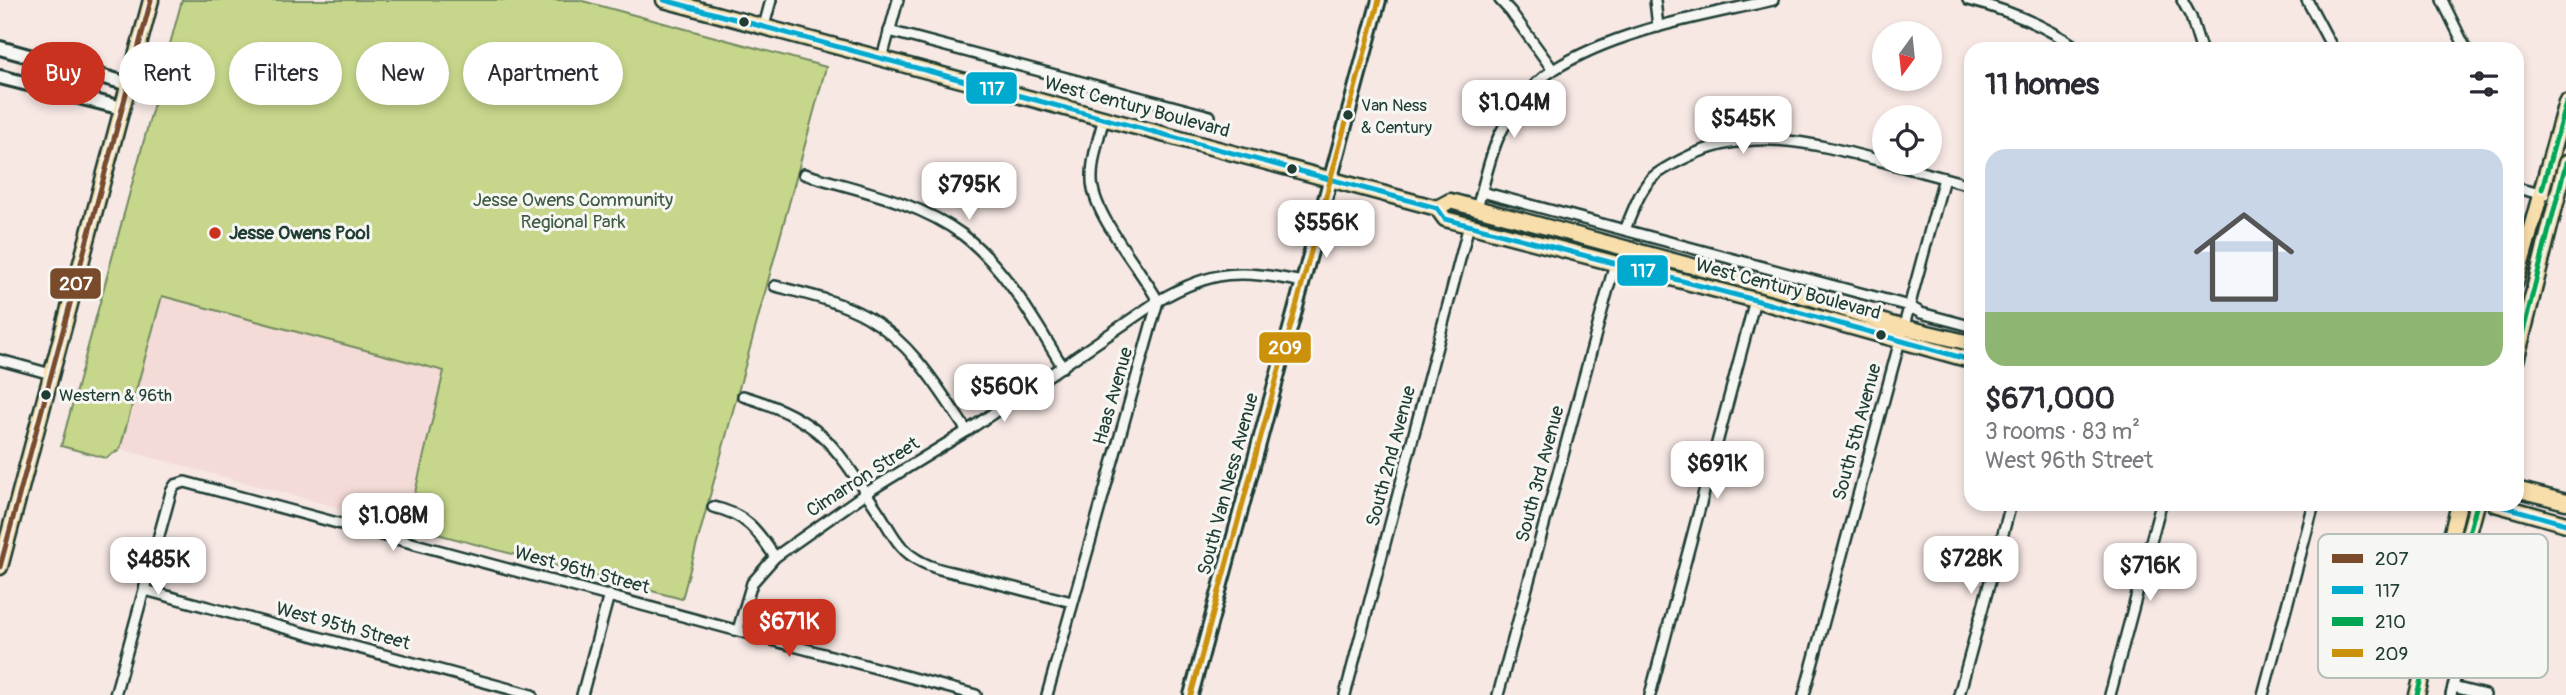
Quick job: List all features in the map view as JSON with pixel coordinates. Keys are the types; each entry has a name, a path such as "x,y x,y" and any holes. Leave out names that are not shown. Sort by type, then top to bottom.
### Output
{"main road":[{"path":"140,42 151,0"},
{"name":"West Century Boulevard","path":"664,0 1437,208 1445,219 1469,226 1755,300 1902,333 1964,342"},
{"path":"2524,254 2566,102"},
{"path":"0,568 123,105"},
{"path":"2524,329 2566,163"},
{"name":"West Century Boulevard","path":"1437,208 1450,201 1815,299 1964,358"},
{"path":"2524,491 2566,502"},
{"path":"2452,534 2457,511"},
{"path":"2469,534 2475,511"},
{"path":"2520,511 2566,524"},
{"path":"2417,695 2421,678"}],"street":[{"path":"764,26 771,0"},
{"path":"882,58 898,0"},
{"name":"South Van Ness Avenue","path":"1191,695 1380,0"},
{"path":"1500,0 1553,70"},
{"path":"1655,0 1658,27"},
{"path":"1477,208 1500,135 1522,99 1553,70 1601,47 1658,27 1773,0"},
{"path":"1968,0 1989,2 2068,42"},
{"path":"2182,0 2199,42"},
{"path":"2307,0 2329,42"},
{"path":"2442,0 2463,42"},
{"name":"West Century Boulevard","path":"889,31 1210,116"},
{"path":"0,48 119,81"},
{"path":"0,77 122,108"},
{"path":"1104,118 1092,177 1094,191 1105,218 1158,301"},
{"path":"1625,229 1642,191 1652,178 1691,155 1712,147 1747,140 1779,138 1872,158"},
{"path":"804,174 914,208 963,235 1004,277 1063,367"},
{"path":"1933,175 1964,183"},
{"name":"South 5th Avenue","path":"1804,695 1944,178"},
{"path":"2524,190 2557,197"},
{"name":"West Century Boulevard","path":"1482,192 1909,306 1921,313 1964,324"},
{"name":"South 2nd Avenue","path":"1345,695 1469,226"},
{"name":"South 3rd Avenue","path":"1498,695 1615,263"},
{"name":"Cimarron Street","path":"738,629 752,583 775,557 1158,301 1182,287 1224,274 1250,273 1303,282"},
{"path":"775,286 846,307 868,318 890,334 910,351 930,376 967,431"},
{"path":"1650,695 1755,300"},
{"name":"Haas Avenue","path":"1047,695 1158,301"},
{"path":"0,360 51,374"},
{"path":"743,396 789,411 828,440 844,459 898,542 911,556 926,564 1072,602"},
{"name":"West 96th Street","path":"145,590 171,492 179,483 192,483 976,695"},
{"path":"713,507 740,516 750,524 775,557"},
{"path":"1959,695 2009,511"},
{"path":"2110,695 2159,511"},
{"path":"2263,695 2312,511"},
{"path":"115,695 145,590"},
{"name":"West 95th Street","path":"145,590 532,695"},
{"path":"582,695 609,595"},
{"path":"2452,691 2484,695"}],"shaded area":[{"path":"162,296 445,371 407,526 120,449"}],"green space":[{"name":"Jesse Owens Community Regional Park","path":"182,0 579,0 826,67 682,599 407,526 444,371 162,296 120,449 106,458 61,446 154,105 215,105 215,42 171,42"}],"transit line":[{"name":"207","path":"0,567 151,0"},
{"name":"117","path":"664,0 1437,208 1445,219 1755,300 1964,358"},
{"name":"209","path":"1191,695 1379,0"},
{"name":"210","path":"2542,189 2566,102"},
{"name":"210","path":"2524,328 2566,163"},
{"name":"210","path":"2469,534 2475,511"},
{"name":"117","path":"2520,511 2566,524"},
{"name":"210","path":"2417,695 2421,678"}],"place":[{"name":"Van Ness & Century","path":"1348,115"},
{"name":"Jesse Owens Pool","path":"215,233"},
{"name":"Western & 96th","path":"46,395"}]}
